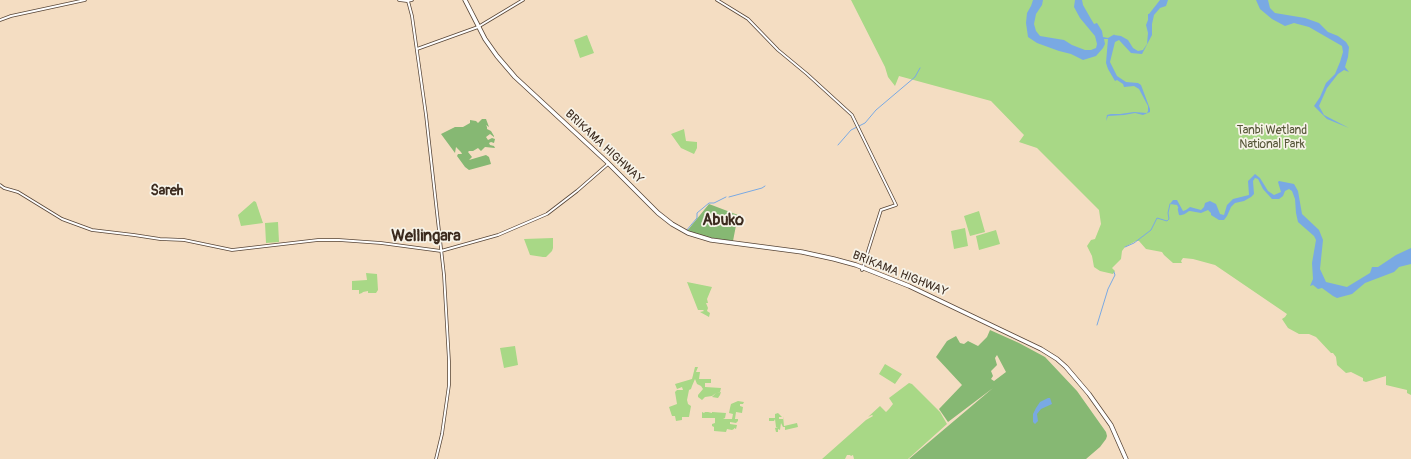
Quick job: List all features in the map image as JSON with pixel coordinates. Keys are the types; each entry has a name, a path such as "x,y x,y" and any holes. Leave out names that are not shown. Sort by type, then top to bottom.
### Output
{"highway":[{"name":"BRIKAMA HIGHWAY","path":"464,0 478,27 497,56 526,89 662,216 680,229 695,236 719,242 815,255 841,261 909,286 1036,347 1060,362 1082,385 1110,425 1125,459"}],"street":[{"path":"0,20 11,16 85,0"},
{"path":"399,0 412,0"},
{"path":"417,49 478,27 523,0"},
{"path":"717,0 748,19 778,50 853,117 896,205 881,210 863,269"},
{"path":"408,1 412,16 426,115 444,275 450,377 442,434 436,459"},
{"path":"0,185 4,188 18,192 62,219 92,230 134,234 160,239 184,240 232,250 318,240 341,240 376,242 441,251 498,235 554,210 608,164"}],"green space":[{"name":"Tanbi Wetland National Park","path":"851,0 1411,0 1411,395 1407,393 1407,390 1386,385 1386,376 1366,382 1363,381 1363,378 1351,372 1346,373 1337,365 1336,357 1333,353 1331,353 1316,337 1309,334 1299,334 1288,328 1282,319 1287,314 1215,265 1183,258 1181,261 1182,263 1173,263 1162,252 1146,249 1139,241 1136,241 1125,247 1122,251 1121,259 1112,268 1115,271 1113,274 1100,271 1094,267 1092,256 1087,246 1091,240 1095,239 1101,224 1099,210 1037,148 1019,142 1024,135 991,101 899,76 895,86 888,77 885,67"},
{"path":"587,35 594,53 580,58 574,40"},
{"path":"482,119 486,119 489,127 486,125 487,129 491,131 494,136 490,134 486,137 488,140 492,138 495,139 494,143 489,143 495,148 485,147 481,151 478,148 473,151 469,151 468,152 472,157 469,160 486,155 489,157 491,164 469,170 457,156 458,154 462,154 461,152 456,147 455,153 441,134 455,127 463,127 470,123 470,120 478,123"},
{"path":"684,129 686,141 697,142 697,148 694,154 681,148 671,134"},
{"path":"254,201 256,202 263,223 241,226 238,215"},
{"path":"709,204 738,215 733,241 706,237 687,231"},
{"path":"979,211 985,232 970,236 964,216"},
{"path":"278,222 279,242 266,243 265,223"},
{"path":"965,228 968,246 954,249 951,231"},
{"path":"996,230 1000,244 979,250 976,236"},
{"path":"553,238 552,251 546,257 530,255 524,239"},
{"path":"366,273 377,274 378,290 376,293 368,293 368,291 359,294 359,290 352,290 352,281 367,280"},
{"path":"687,282 712,287 707,299 708,303 706,303 708,308 707,311 710,313 709,317 700,312 704,311 703,310 698,310"},
{"path":"990,330 1045,357 1077,391 1106,432 1106,439 1100,447 1086,459 909,459 993,388 948,422 939,409 962,385 936,357 947,341 956,336 960,343 964,344 968,341 978,346 987,337","holes":["997,355 1006,372 994,381 991,379 993,376 991,371 997,365 995,358"]},
{"path":"515,346 518,365 504,368 500,348"},
{"path":"885,364 902,374 895,384 879,374"},
{"path":"695,367 698,367 696,372 700,372 699,379 711,379 711,383 705,383 705,387 721,388 720,392 717,393 721,392 720,395 718,398 712,397 716,393 712,396 705,397 702,400 698,397 698,395 703,389 697,384 695,379 691,389 689,390 687,400 688,404 691,406 689,417 682,417 682,420 676,421 675,416 672,416 669,407 677,404 675,392 677,390 683,390 682,387 677,389 675,384 692,379"},
{"path":"909,383 912,384 940,412 947,424 908,459 854,459 853,455 847,455 845,459 822,459 866,420 873,416 868,417 880,406 886,412 893,404 889,398"},
{"path":"738,401 744,402 743,404 740,404 740,406 743,407 742,413 736,412 735,419 738,419 738,421 736,423 730,422 730,424 737,425 736,429 727,429 726,432 714,431 712,424 715,423 715,418 702,418 702,412 712,412 726,413 725,418 723,419 732,419 733,414 729,413 731,404"},
{"path":"778,413 782,417 779,417 779,419 783,419 783,416 784,426 797,423 798,427 785,430 785,427 783,427 781,423 780,430 778,429 778,432 776,432 775,428 778,427 776,427 775,419 774,421 769,421 769,418 775,418 775,414"}],"water":[{"path":"1033,0 1043,0 1042,5 1036,14 1034,24 1036,31 1040,36 1064,40 1085,50 1096,48 1097,44 1095,36 1080,18 1074,7 1075,0 1082,0 1083,5 1094,24 1097,23 1102,31 1103,37 1108,38 1115,34 1114,35 1121,36 1128,40 1133,48 1138,51 1143,50 1147,44 1148,33 1146,25 1148,14 1160,0 1168,0 1166,6 1160,8 1154,15 1152,35 1142,54 1131,53 1119,40 1115,42 1110,62 1117,76 1126,82 1138,83 1141,85 1150,109 1150,112 1143,115 1135,113 1108,116 1106,121 1107,115 1111,114 1134,112 1147,113 1148,106 1139,89 1134,86 1124,87 1123,84 1117,80 1115,81 1106,63 1108,39 1104,39 1105,44 1096,56 1083,60 1071,54 1037,43 1028,37 1026,23 1027,13"},
{"path":"1256,0 1268,0 1270,8 1275,13 1305,18 1319,23 1328,32 1338,36 1346,42 1349,47 1345,67 1349,72 1344,70 1338,74 1327,88 1319,106 1324,115 1349,128 1327,119 1314,106 1326,83 1335,74 1343,52 1342,46 1309,27 1294,23 1285,26 1272,19 1260,9"},
{"path":"1255,174 1260,178 1268,191 1274,195 1281,192 1279,181 1294,184 1298,191 1302,214 1319,230 1323,240 1320,269 1326,282 1347,287 1370,273 1372,267 1378,267 1396,255 1411,248 1411,264 1399,267 1394,272 1365,283 1352,294 1337,298 1322,288 1318,289 1313,285 1310,286 1313,279 1312,263 1316,240 1314,236 1298,222 1295,199 1292,191 1289,189 1285,191 1283,196 1279,199 1272,199 1263,189 1258,179 1255,178 1253,181 1254,194 1244,201 1235,203 1224,220 1219,220 1211,215 1208,210 1201,213 1190,211 1181,213 1177,205 1170,204 1173,200 1177,200 1183,211 1190,207 1201,210 1205,203 1210,201 1216,204 1220,214 1224,215 1227,205 1233,199 1249,195 1248,181"},
{"path":"1050,398 1052,404 1041,409 1037,414 1038,421 1035,424 1033,422 1033,414 1036,408 1040,402"}],"waterway":[{"path":"838,145 851,130 865,123 876,110 915,77 920,68"},
{"path":"729,197 765,186"},
{"path":"686,231 697,218 697,213 709,203 714,203 726,197"},
{"path":"1125,247 1134,243 1151,230 1157,218 1167,221 1169,219 1168,213 1170,204"},
{"path":"1179,209 1180,214 1187,211"},
{"path":"1097,325 1108,289 1115,275 1114,272"}],"district":[{"name":"Sareh","path":"167,191"},
{"name":"Abuko","path":"723,221"},
{"name":"Wellingara","path":"426,237"}]}
